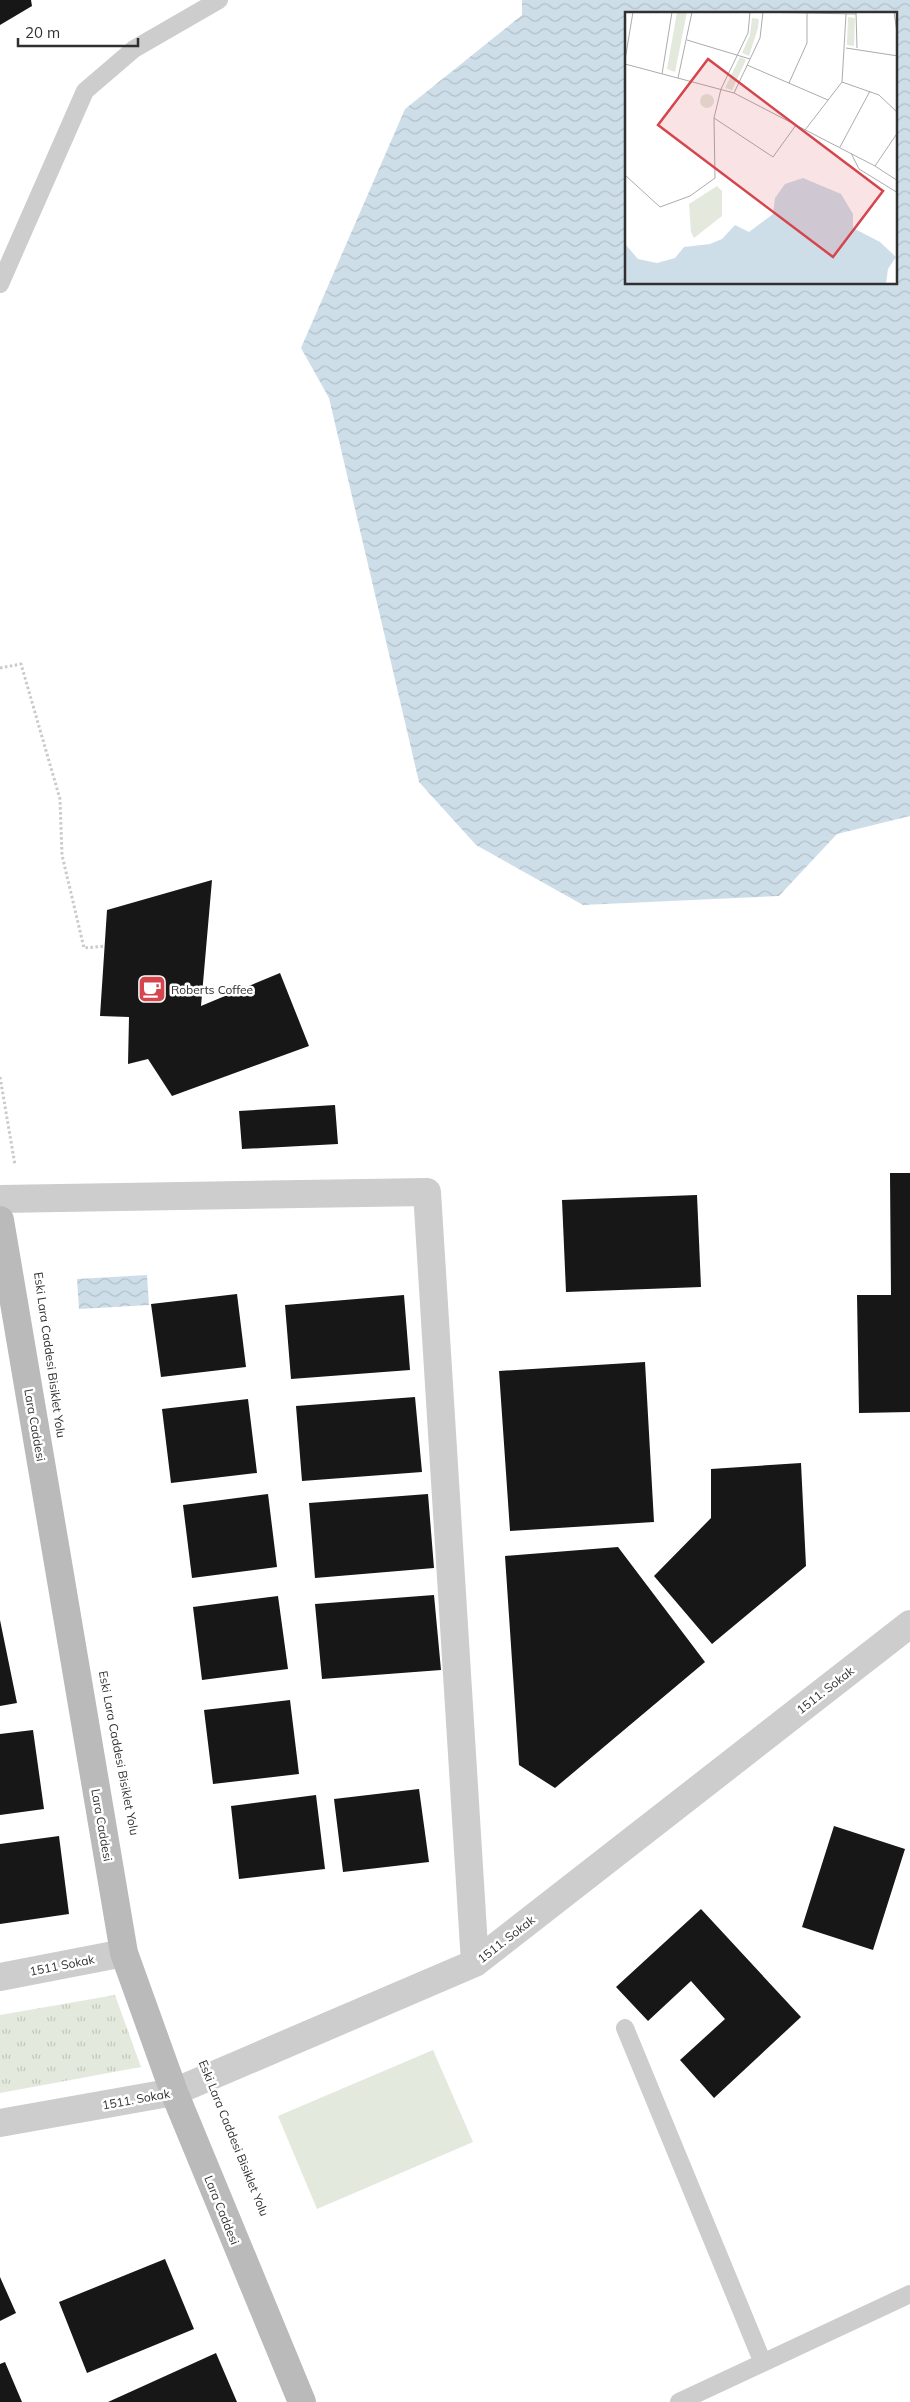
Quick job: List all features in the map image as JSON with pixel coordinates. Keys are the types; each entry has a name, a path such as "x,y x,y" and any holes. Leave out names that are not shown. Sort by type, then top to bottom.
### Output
{"street":[{"path":"10,1199 427,1192 475,1964"},
{"name":"Lara Caddesi","path":"0,1220 124,1953 174,2092 302,2402"},
{"name":"1511. Sokak","path":"0,2123 174,2092 475,1964 910,1624"},
{"name":"1511 Sokak","path":"0,1978 124,1953"}],"lane":[{"path":"0,284 85,91 134,49 219,0"},
{"path":"625,2028 763,2364"},
{"path":"679,2402 910,2294"}],"path":[{"path":"0,668 21,664 60,799 62,855 84,948 105,946"},
{"path":"0,1077 10,1199"}],"green space":[{"path":"115,1995 141,2067 0,2093 0,2015"},
{"path":"433,2050 473,2142 317,2209 278,2116"}],"water":[{"path":"522,0 910,0 910,816 837,834 779,896 583,905 476,845 419,782 329,398 301,348 405,109 522,15"},
{"path":"147,1275 149,1305 79,1309 77,1279"}],"building":[{"path":"0,0 31,0 32,6 0,25"},
{"name":"Roberts Coffee","path":"212,880 201,1006 280,973 309,1046 172,1096 148,1059 128,1064 129,1017 100,1016 107,910"},
{"path":"335,1105 338,1144 242,1149 239,1111"},
{"path":"890,1173 910,1173 910,1412 859,1413 857,1295 891,1295"},
{"path":"697,1195 701,1287 566,1292 562,1200"},
{"path":"237,1294 246,1367 161,1377 151,1304"},
{"path":"404,1295 410,1370 291,1379 285,1305"},
{"path":"645,1362 654,1522 510,1531 499,1371"},
{"path":"415,1397 422,1472 302,1481 296,1406"},
{"path":"248,1399 257,1473 171,1483 162,1409"},
{"path":"801,1463 806,1566 712,1644 654,1576 711,1518 711,1469"},
{"path":"268,1494 277,1567 192,1578 183,1505"},
{"path":"428,1494 434,1568 315,1578 309,1503"},
{"path":"618,1547 705,1662 555,1788 519,1765 505,1556"},
{"path":"434,1595 441,1670 322,1679 315,1604"},
{"path":"278,1596 288,1669 202,1680 193,1607"},
{"path":"0,1620 17,1703 0,1706"},
{"path":"290,1700 299,1774 213,1784 204,1710"},
{"path":"33,1730 44,1809 0,1815 0,1734"},
{"path":"419,1789 429,1862 343,1872 334,1799"},
{"path":"316,1795 325,1869 239,1879 231,1806"},
{"path":"834,1826 905,1849 873,1950 802,1927"},
{"path":"59,1836 69,1914 0,1924 0,1844"},
{"path":"701,1909 801,2017 714,2098 680,2060 725,2019 691,1981 648,2021 616,1987"},
{"path":"165,2259 194,2329 87,2373 59,2302"},
{"path":"0,2277 16,2313 0,2321"},
{"path":"216,2353 237,2402 108,2402"},
{"path":"5,2362 22,2402 0,2402 0,2364"}],"place":[{"name":"Roberts Coffee","path":"152,989"}]}
